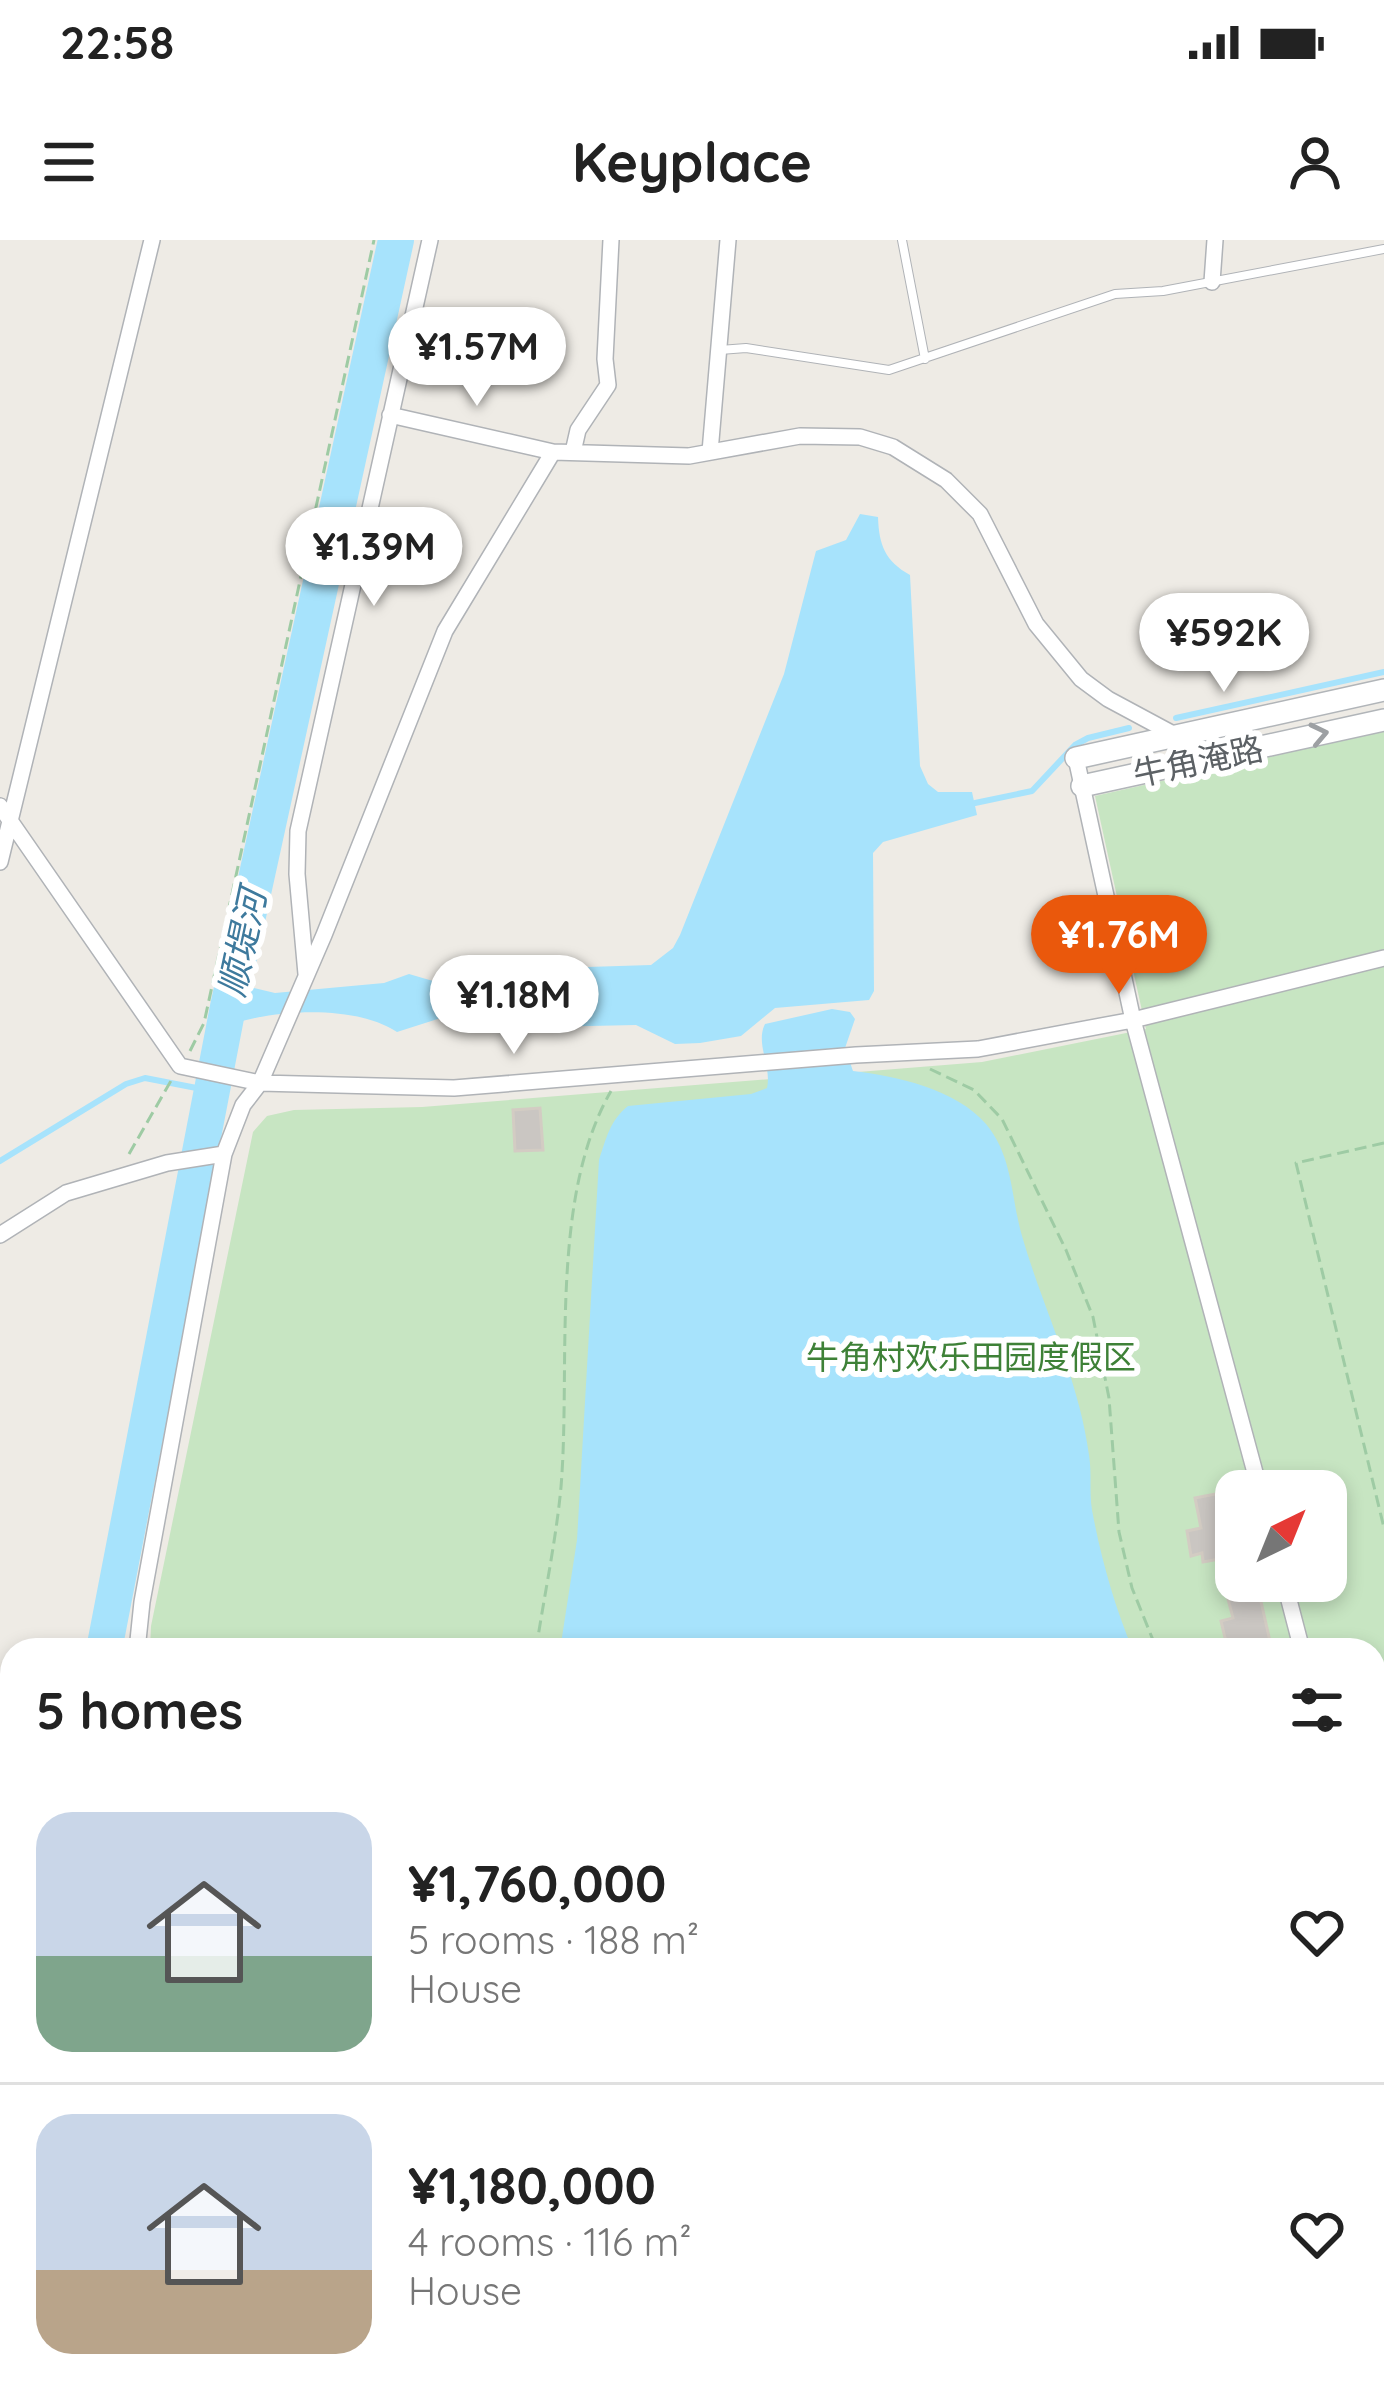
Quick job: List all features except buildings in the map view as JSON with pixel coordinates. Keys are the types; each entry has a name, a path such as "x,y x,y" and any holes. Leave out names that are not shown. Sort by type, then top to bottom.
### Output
{"street":[{"path":"0,862 5,813 152,240"},
{"path":"306,977 298,831 430,240"},
{"path":"573,452 578,430 608,385 611,240"},
{"path":"710,452 728,240"},
{"path":"1212,282 1215,240"},
{"path":"390,415 554,452 689,456 800,436 860,437 892,446 946,480 980,514 1029,612 1081,679 1206,759"},
{"path":"138,1638 224,1154 306,977 446,631 554,452"},
{"name":"牛角淹路","path":"1076,758 1384,690"},
{"name":"牛角淹路","path":"1082,786 1384,720"},
{"path":"1076,758 1133,1020 1254,1470"},
{"path":"5,813 177,1071 260,1083 454,1088 856,1054 978,1049 1133,1020 1384,958"},
{"path":"0,1235 66,1193 166,1163 224,1154"},
{"path":"1289,1602 1299,1638"}],"lane":[{"path":"902,240 926,359"},
{"path":"718,350 746,348 889,370 1115,294 1163,292 1384,249"}],"path":[{"path":"118,1178 204,1023 374,240"},
{"path":"896,1053 974,1090 1001,1119 1066,1250 1094,1317 1109,1397 1119,1532 1132,1588 1152,1638"},
{"path":"538,1638 561,1489 575,1206 586,1144 620,1074"},
{"path":"1384,1142 1297,1163 1384,1528"}],"green space":[{"name":"牛角村欢乐田园度假区","path":"1384,731 1384,1638 150,1638 253,1132 267,1116 294,1110 422,1107 982,1062 1146,1029 1095,796"}],"water":[{"path":"860,514 878,517 885,551 910,575 920,766 928,784 938,792 972,792 977,815 883,842 873,853 874,991 869,1000 775,1008 741,1036 700,1043 675,1044 636,1025 494,1028 447,1016 397,1032 359,1017 312,1012 265,1016 224,1027 233,983 275,993 384,983 409,974 433,981 474,980 496,970 651,965 673,948 784,674 816,551 846,540"},
{"path":"832,1009 850,1012 855,1019 845,1048 853,1071 942,1093 973,1112 995,1136 1022,1236 1077,1399 1089,1455 1096,1528 1129,1638 562,1638 577,1540 599,1160 609,1130 628,1106 751,1094 767,1088 765,1024"}],"waterway":[{"name":"顺堤河","path":"106,1638 228,1007 396,240"},
{"path":"1176,718 1384,672"},
{"path":"975,803 1032,791 1075,745 1129,728"},
{"path":"0,1161 126,1084 145,1078 212,1091"}]}
